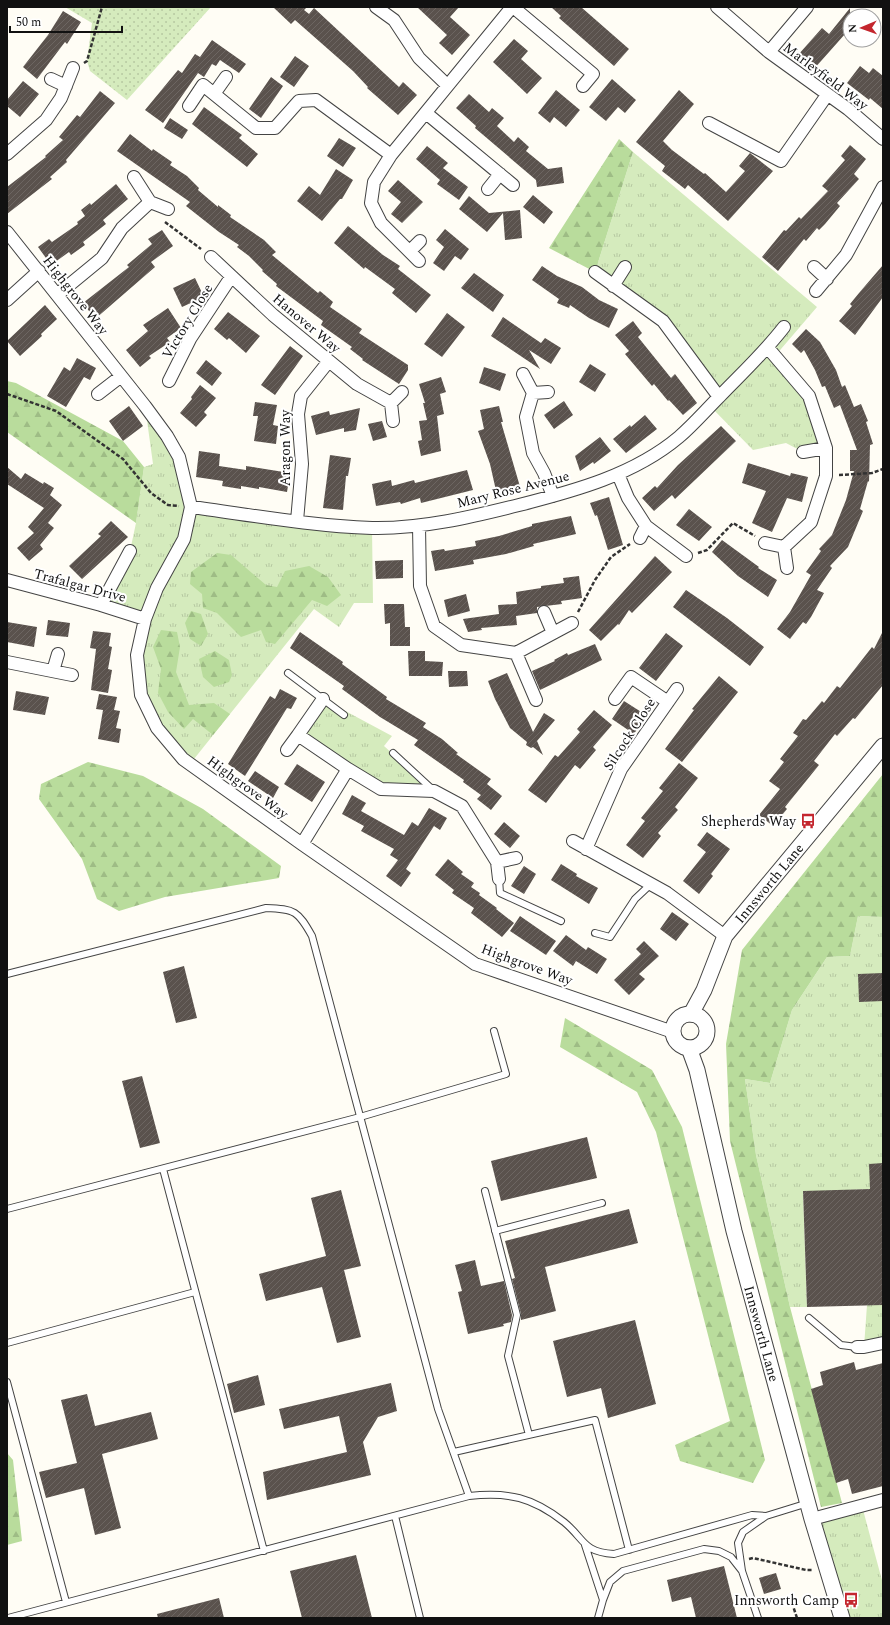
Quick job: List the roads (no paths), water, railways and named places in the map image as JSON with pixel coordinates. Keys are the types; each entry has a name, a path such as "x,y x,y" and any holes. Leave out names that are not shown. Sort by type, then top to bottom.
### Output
{"street":[{"path":"376,7 394,20 419,58 447,85"},
{"path":"420,261 381,223 371,203 374,182 391,155 447,85 513,7 593,74 583,86"},
{"name":"Marleyfield Way","path":"717,7 769,52 848,109 883,139"},
{"name":"Marleyfield Way","path":"769,52 807,7"},
{"path":"7,154 46,120 60,98 73,68"},
{"path":"214,94 226,77"},
{"path":"51,79 66,86"},
{"path":"189,106 203,85 256,128 275,128 299,101 316,100 391,155"},
{"path":"709,123 781,161 827,95"},
{"path":"426,113 513,185"},
{"path":"488,189 500,174"},
{"path":"134,177 150,202 168,209"},
{"path":"816,291 846,255 883,188"},
{"path":"57,294 102,258 122,228 150,202"},
{"name":"Highgrove Way","path":"7,232 167,436 179,457 191,507 184,539 157,588 146,619 137,655 141,695 158,728 183,759 475,964 673,1032"},
{"path":"410,251 420,241"},
{"name":"Hanover Way","path":"211,257 273,315 356,384 390,403"},
{"path":"613,286 626,267"},
{"path":"814,267 827,279"},
{"path":"7,300 39,271"},
{"path":"595,272 664,321 719,397"},
{"name":"Victory Close","path":"169,381 190,339 231,277"},
{"name":"Mary Rose Avenue","path":"191,507 297,521 372,528 419,526 487,513 552,496 618,474 640,464 679,438 768,348 784,327"},
{"path":"768,348 809,396 826,448 826,476 811,522 784,547"},
{"name":"Aragon Way","path":"297,521 302,464 298,414 301,396 329,361"},
{"path":"523,374 534,393 526,417 533,453 544,473 552,496"},
{"path":"98,394 120,377"},
{"path":"393,421 390,403 402,392"},
{"path":"534,393 548,392"},
{"path":"803,452 826,448"},
{"path":"618,474 628,498 646,526 686,556"},
{"path":"419,526 420,586 434,626 461,644 516,653 572,623"},
{"path":"640,538 646,526"},
{"path":"765,543 784,547"},
{"path":"784,547 787,568"},
{"path":"101,605 130,551"},
{"name":"Trafalgar Drive","path":"7,580 101,605 146,619"},
{"path":"544,612 553,633"},
{"path":"516,653 536,700"},
{"path":"53,671 58,654"},
{"path":"7,662 72,675"},
{"name":"Silcock Close","path":"615,699 631,677 668,702"},
{"name":"Silcock Close","path":"586,849 621,769 677,689"},
{"path":"287,750 323,699"},
{"path":"298,735 348,769 381,789 434,791 462,806 497,862 499,879"},
{"name":"Innsworth Lane","path":"691,1014 704,990 725,936 883,746"},
{"path":"302,844 348,769"},
{"path":"572,841 667,893 725,936"},
{"path":"497,862 516,858"},
{"path":"691,1014 702,1019 707,1030 703,1042 698,1046 689,1048 678,1044 673,1032 676,1021 681,1017 691,1014"},
{"name":"Innsworth Lane","path":"689,1048 697,1070 734,1231 812,1519 842,1618"},
{"path":"857,1347 883,1343"},
{"path":"812,1519 883,1500"}],"lane":[{"path":"288,673 344,715"},
{"path":"393,752 434,791"},
{"path":"499,879 500,893 561,920"},
{"path":"595,933 610,937 635,899 650,884"},
{"path":"7,974 266,908 287,909 301,916 312,936 438,1409 469,1496"},
{"path":"7,1209 360,1117 506,1074 494,1031"},
{"path":"163,1169 264,1551"},
{"path":"485,1191 517,1315 508,1356 528,1435"},
{"path":"496,1231 602,1203"},
{"path":"7,1343 195,1292"},
{"path":"809,1318 841,1345 857,1347"},
{"path":"7,1382 66,1602"},
{"path":"454,1452 596,1420 629,1550"},
{"path":"8,1618 469,1496 495,1493 518,1497 542,1507 565,1523 585,1545 598,1553 614,1554 752,1515 766,1516"},
{"path":"758,1618 742,1571 738,1543 743,1532 766,1516 808,1503"},
{"path":"395,1516 420,1618"},
{"path":"585,1545 603,1600"},
{"path":"598,1618 610,1582 623,1571 704,1549 719,1551 731,1557 742,1571"}],"place":[{"name":"Shepherds Way","path":"808,821"},
{"name":"Innsworth Camp","path":"851,1600"}]}
